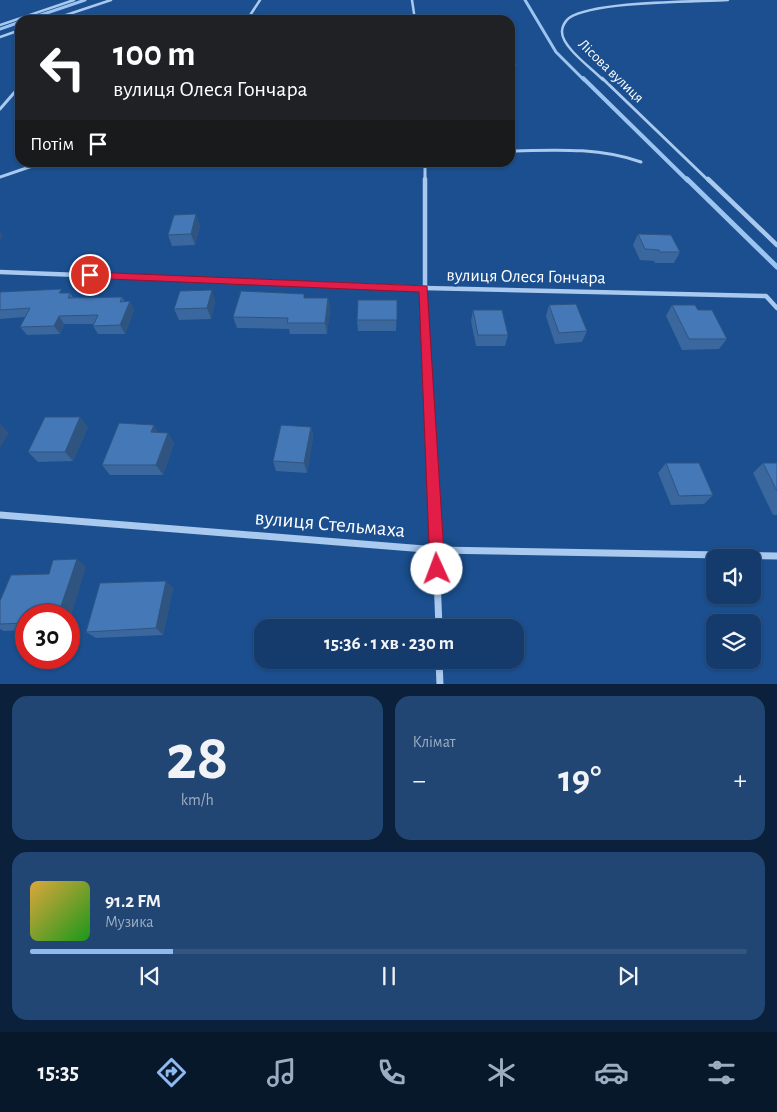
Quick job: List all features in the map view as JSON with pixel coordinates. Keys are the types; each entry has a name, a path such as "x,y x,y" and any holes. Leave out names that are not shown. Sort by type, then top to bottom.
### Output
{"street":[{"path":"31,15 74,0"},
{"path":"66,15 111,0"},
{"path":"250,15 260,0"},
{"path":"412,0 415,15"},
{"name":"Лісова вулиця","path":"728,0 592,10 569,17 564,23 562,32 565,40 587,64 777,245"},
{"path":"0,25 15,20"},
{"path":"0,37 15,32"},
{"path":"0,109 15,92"},
{"path":"515,151 612,154 626,156 641,162"},
{"path":"0,177 29,167"},
{"path":"425,167 424,288 437,550 438,619"},
{"name":"вулиця Олеся Гончара","path":"0,272 424,288 766,296 777,308"},
{"name":"вулиця Стельмаха","path":"0,515 437,550 777,556"},
{"path":"439,669 440,684"}],"building":[{"path":"196,214 191,234 168,235 174,215"},
{"path":"638,234 671,235 680,252 660,252 659,250 645,249"},
{"path":"62,289 59,293 70,293 68,298 122,297 120,302 130,301 120,325 93,326 98,315 59,316 54,326 20,327 30,308 0,310 0,292"},
{"path":"212,290 207,308 174,309 180,291"},
{"path":"241,291 304,294 304,298 328,298 325,323 287,323 288,318 233,317"},
{"path":"358,300 397,300 397,320 357,320"},
{"path":"576,304 587,331 559,333 549,305"},
{"path":"672,305 695,305 698,310 712,310 727,339 689,339"},
{"path":"473,310 502,310 508,335 478,335"},
{"path":"45,417 80,417 65,452 28,452"},
{"path":"119,423 154,425 151,432 168,433 156,465 102,465"},
{"path":"281,425 311,427 304,463 273,461"},
{"path":"666,463 699,463 713,495 679,496"},
{"path":"763,463 777,463 777,491"},
{"path":"77,559 62,604 15,604 15,623 0,624 0,601 11,575 49,574 53,560"},
{"path":"166,581 156,628 86,632 100,583"}],"waterway":[{"path":"41,15 85,0"},
{"path":"525,0 556,52 584,80"},
{"path":"0,29 15,24"},
{"path":"583,78 688,181"},
{"path":"687,179 777,267"}],"route":[{"path":"90,275 424,288 437,569"}]}
